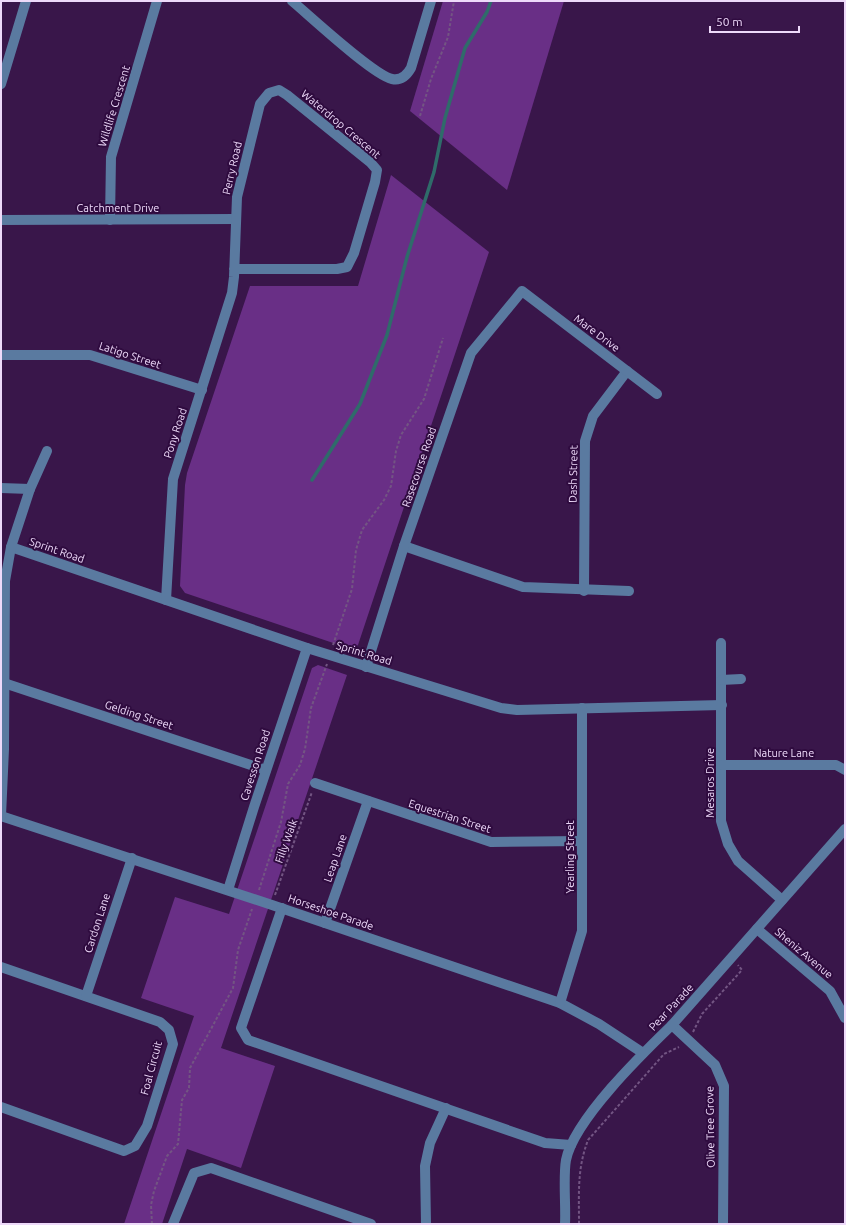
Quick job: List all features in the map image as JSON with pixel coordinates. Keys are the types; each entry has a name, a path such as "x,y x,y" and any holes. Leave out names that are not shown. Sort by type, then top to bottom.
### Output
{"street":[{"path":"1,84 26,1"},
{"name":"Wildlife Crescent","path":"110,220 111,156 157,1"},
{"path":"292,1 372,68 391,79 397,79 407,75 411,68 431,1"},
{"name":"Waterdrop Crescent","path":"234,273 337,269 347,267 354,253 375,182 377,170 370,162 287,95 278,90 269,93"},
{"name":"Perry Road","path":"234,273 237,197 260,104 269,93"},
{"name":"Catchment Drive","path":"1,220 236,219"},
{"name":"Pony Road","path":"166,600 173,479 232,293 234,273"},
{"name":"Mare Drive","path":"522,291 657,394"},
{"name":"Rasecourse Road","path":"366,667 404,546 471,353 522,291"},
{"name":"Latigo Street","path":"1,355 90,355 202,390"},
{"name":"Dash Street","path":"584,591 585,441 593,416 627,371"},
{"path":"1,816 5,581 11,547 30,489 47,450"},
{"path":"1,488 30,489"},
{"path":"404,546 523,587 584,591 628,591"},
{"name":"Sprint Road","path":"11,547 307,648 501,708 517,710 722,705"},
{"name":"Mesaros Drive","path":"721,643 721,820 728,844 738,861 782,900"},
{"name":"Cavesson Road","path":"228,890 307,648"},
{"path":"721,680 741,679"},
{"name":"Gelding Street","path":"4,683 266,770"},
{"name":"Yearling Street","path":"560,1002 582,931 582,708"},
{"name":"Nature Lane","path":"722,765 836,765 845,770"},
{"name":"Equestrian Street","path":"315,783 491,842 582,842"},
{"name":"Leap Lane","path":"325,923 368,801"},
{"name":"Horseshoe Parade","path":"1,816 272,904 560,1002 599,1024 643,1053"},
{"name":"Pear Parade","path":"565,1224 566,1161 571,1145 586,1120 643,1053 672,1025 845,830"},
{"name":"Cardon Lane","path":"86,996 132,858"},
{"path":"282,908 241,1028 248,1040 545,1143 571,1145"},
{"name":"Sheniz Avenue","path":"757,929 830,991 845,1018"},
{"name":"Foal Circuit","path":"1,967 160,1022 169,1030 173,1044 147,1126 135,1146 124,1151 1,1107"},
{"name":"Olive Tree Grove","path":"672,1025 715,1065 724,1086 723,1224"},
{"path":"426,1224 425,1166 430,1143 446,1108"},
{"path":"173,1224 194,1173 211,1168 371,1224"}],"path":[{"path":"420,116 431,79 448,37 454,1"},
{"path":"152,1224 151,1204 154,1191 167,1156 178,1144 182,1100 189,1088 190,1068 233,988 238,950 281,822 288,784 300,764 305,749 312,708 352,589 356,550 362,530 384,500 391,486 399,440 424,399 432,378 443,338"},
{"name":"Filly Walk","path":"272,904 315,783"},
{"path":"579,1224 579,1171 588,1140 664,1054 679,1047 687,1039 697,1026 702,1014 742,970 731,958"}],"shaded area":[{"path":"443,1 564,1 507,190 410,111"},
{"path":"391,175 489,252 358,645 351,649 185,593 180,586 185,485 187,473 250,286 358,286"},
{"path":"318,665 347,675 221,1048 275,1066 241,1168 187,1149 162,1224 124,1224 194,1016 141,998 175,897 229,914 312,668"}],"waterway":[{"path":"312,480 360,404 387,335 407,257 434,172 445,118 465,48 487,12 491,1"}]}
